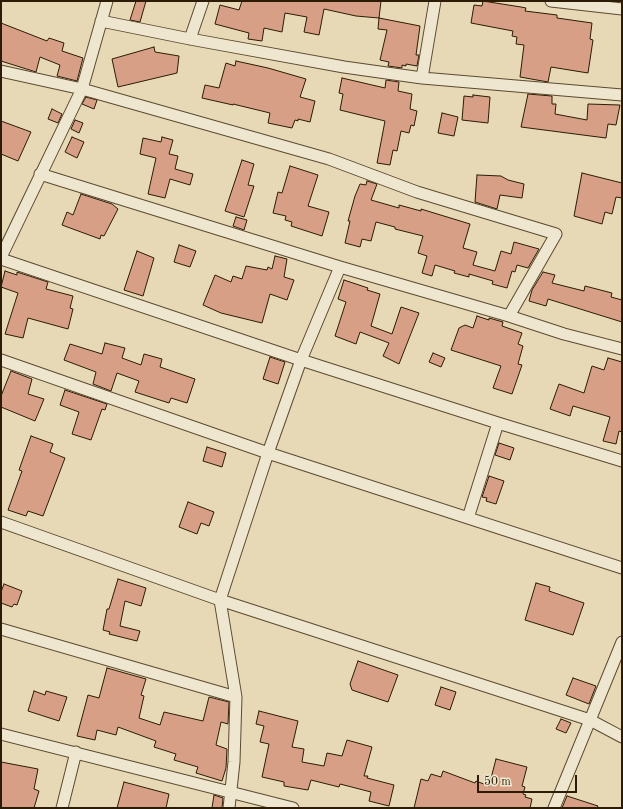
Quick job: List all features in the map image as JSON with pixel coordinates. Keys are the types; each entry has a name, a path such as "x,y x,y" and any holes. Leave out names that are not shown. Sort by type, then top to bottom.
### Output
{"street":[{"path":"107,1 82,89 1,258 301,360 622,461"},
{"path":"190,39 203,1"},
{"path":"422,78 435,1"},
{"path":"551,1 622,10"},
{"path":"101,21 344,67 422,78 622,95"},
{"path":"1,71 82,89 329,159 417,192 556,234 509,316"},
{"path":"40,174 340,267 509,316 564,334 622,349"},
{"path":"229,808 232,792 236,697 220,600 268,453 301,360 340,267"},
{"path":"1,360 268,453 622,568"},
{"path":"468,518 498,423"},
{"path":"1,522 220,600 590,720 622,737"},
{"path":"1,629 236,697"},
{"path":"554,808 622,642"},
{"path":"1,734 293,808"},
{"path":"62,808 76,752"}],"building":[{"path":"136,1 146,1 140,22 130,20"},
{"path":"242,1 381,1 379,18 356,16 324,9 319,35 304,32 307,17 285,13 282,32 264,28 262,41 248,39 249,33 215,24 220,5 239,10"},
{"path":"483,1 526,8 525,11 557,15 557,18 592,23 590,39 593,40 588,73 551,67 548,82 520,77 524,45 516,44 517,37 512,36 513,31 471,23 474,5 482,6"},
{"path":"379,18 420,26 416,55 419,55 417,66 406,64 406,66 402,65 402,68 388,66 389,62 380,60 387,30 378,29"},
{"path":"1,23 47,41 49,38 64,43 62,51 83,58 77,81 57,76 60,65 40,57 36,72 1,61"},
{"path":"154,47 155,52 179,56 177,73 118,87 112,59"},
{"path":"236,61 306,79 300,97 315,101 310,122 298,119 298,121 295,120 292,128 268,123 270,113 202,98 205,85 219,88 226,63 235,66"},
{"path":"342,78 385,88 386,80 399,82 398,91 412,94 410,109 417,111 414,126 411,125 409,133 401,131 397,151 393,150 390,165 377,163 385,121 340,110 343,94 339,93"},
{"path":"528,94 552,96 552,104 556,104 555,114 587,120 588,104 620,105 616,125 608,124 606,138 521,127"},
{"path":"473,95 490,97 488,123 462,120 464,96 473,97"},
{"path":"86,97 97,100 94,109 82,104"},
{"path":"52,109 62,114 58,123 48,119"},
{"path":"442,113 458,117 454,136 438,133"},
{"path":"75,120 83,123 79,133 71,129"},
{"path":"1,121 31,132 18,161 1,154"},
{"path":"72,137 84,142 77,158 65,152"},
{"path":"162,137 173,140 169,154 178,156 175,169 193,174 190,185 170,179 165,198 148,194 156,158 140,154 143,138 161,142"},
{"path":"242,160 254,164 248,185 254,186 244,217 225,211"},
{"path":"290,166 318,175 308,206 329,212 322,236 291,226 292,222 285,220 286,216 273,213 278,192 282,193"},
{"path":"582,173 622,183 622,198 616,197 612,214 605,212 602,224 574,216"},
{"path":"477,175 501,176 508,180 524,184 522,198 500,195 497,209 475,202"},
{"path":"367,181 377,184 371,200 399,208 399,205 421,211 421,209 470,224 463,248 477,252 473,265 495,271 501,251 511,254 514,242 539,249 528,268 517,265 515,272 512,271 507,288 492,284 493,281 469,274 469,277 454,273 455,271 435,265 432,276 422,273 427,256 418,253 423,236 395,229 395,227 376,222 371,241 362,239 360,247 345,243 350,221 348,221 355,196 360,184 366,185"},
{"path":"81,194 112,204 118,209 104,236 101,235 100,239 62,225 67,212 73,215"},
{"path":"236,217 247,220 244,230 233,226"},
{"path":"179,245 196,251 190,267 174,262"},
{"path":"137,251 154,258 143,296 124,290"},
{"path":"275,256 287,259 284,277 294,280 287,300 270,294 262,323 221,313 203,305 215,275 231,282 233,276 242,279 246,266 267,270 268,267 272,269"},
{"path":"5,271 17,275 17,272 48,282 46,289 73,296 70,308 73,309 68,329 28,318 23,338 5,334 18,293 1,287"},
{"path":"543,272 555,275 552,283 584,291 585,286 612,293 611,297 622,300 622,322 548,299 546,306 529,301 532,290"},
{"path":"344,280 368,288 367,290 380,294 371,326 392,334 401,307 419,313 399,364 383,356 389,343 360,332 356,344 335,336 346,302 338,299"},
{"path":"477,316 503,322 502,326 522,333 518,344 523,346 518,364 522,365 512,394 493,388 501,366 451,350 459,328 465,325 473,328"},
{"path":"105,343 125,348 122,358 141,365 144,354 162,359 160,367 195,379 187,403 171,398 169,403 135,392 139,381 117,373 111,391 93,384 96,372 64,360 70,344 102,354"},
{"path":"433,353 445,358 441,367 429,362"},
{"path":"270,357 285,362 278,384 263,379"},
{"path":"608,358 622,362 622,432 619,431 616,444 603,441 610,417 573,406 570,416 550,409 559,384 584,393 592,366 604,370"},
{"path":"11,371 32,379 28,394 44,399 35,421 1,407 1,396"},
{"path":"65,390 107,404 105,410 102,409 91,440 72,434 79,412 60,405"},
{"path":"31,436 53,444 50,452 65,458 43,516 28,511 26,516 8,510 22,471 19,470"},
{"path":"499,443 514,448 510,460 495,455"},
{"path":"207,447 226,453 222,467 203,461"},
{"path":"489,476 504,481 496,504 486,501 487,498 482,497"},
{"path":"188,502 214,512 209,526 201,523 197,534 179,527"},
{"path":"118,579 146,588 141,606 125,601 120,626 140,631 137,641 109,634 110,632 103,630 107,609 109,609"},
{"path":"536,583 550,587 549,591 584,603 573,635 525,620"},
{"path":"4,584 22,591 17,605 14,604 12,607 1,603 1,592"},
{"path":"358,661 398,675 388,702 352,690 350,684"},
{"path":"107,668 146,679 141,695 144,696 139,718 160,725 164,712 203,721 209,697 229,702 228,724 221,722 216,745 227,749 226,768 222,781 196,773 198,767 174,760 176,754 154,747 156,741 118,727 116,735 97,730 95,740 77,736 88,695 99,698"},
{"path":"573,678 596,686 589,704 566,695"},
{"path":"441,687 456,692 450,710 435,705"},
{"path":"34,691 45,695 46,691 67,697 59,721 28,711"},
{"path":"259,711 298,721 292,747 304,749 302,762 324,766 327,753 342,756 347,740 372,747 364,776 394,785 389,806 369,801 371,792 340,784 339,787 311,780 308,790 284,786 284,782 262,777 269,744 260,742 264,726 256,724"},
{"path":"561,719 571,723 566,733 556,729"},
{"path":"496,759 527,767 522,786 525,787 523,794 526,795 525,797 532,799 530,808 414,808 421,779 428,781 431,774 441,777 443,771 475,783 476,781 489,786"},
{"path":"1,762 38,769 34,789 39,791 34,808 1,808"},
{"path":"124,782 169,794 166,808 117,808"},
{"path":"214,795 223,798 222,808 212,808"},
{"path":"567,796 598,806 597,808 562,808"}]}
